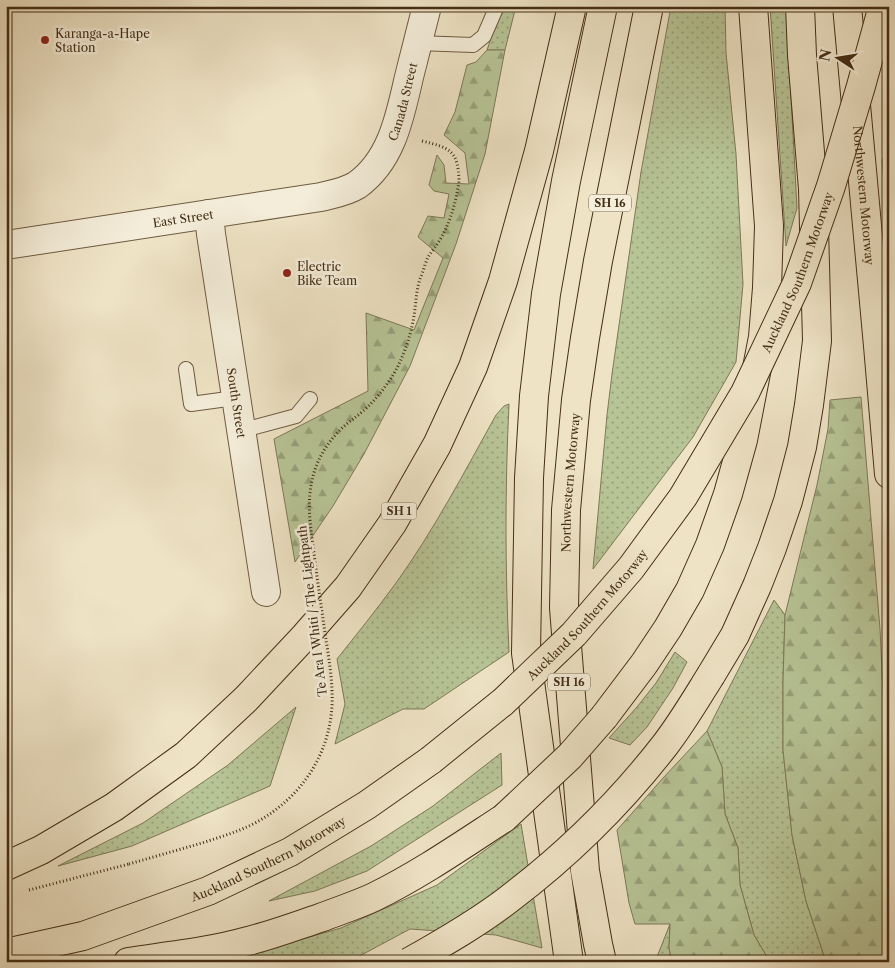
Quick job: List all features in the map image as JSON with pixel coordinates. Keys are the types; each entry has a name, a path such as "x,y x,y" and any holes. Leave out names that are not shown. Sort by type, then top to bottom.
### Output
{"highway":[{"name":"SH 1","path":"6,866 41,850 114,807 186,755 246,699 305,636 348,587 392,524 437,446 473,367 503,281 539,152 572,6"},
{"path":"569,962 526,652 529,478 534,396 546,294 566,181 603,6"},
{"name":"Northwestern Motorway","path":"602,962 584,871 564,608 566,510 576,400 584,338 650,6"},
{"path":"128,962 247,942 372,898 409,879 504,818 570,756 604,717 644,664 668,628 690,590 710,545 728,494 743,440 763,337 770,226 753,6"},
{"path":"409,962 508,900 569,849 631,786 666,744 711,675 735,635 757,586 788,501 802,447 810,405 817,340 813,189 800,6"},
{"name":"Northwestern Motorway","path":"847,6 889,474"},
{"name":"Auckland Southern Motorway","path":"6,953 83,936 208,891 298,848 367,805 431,760 503,702 574,634 630,568 684,497 745,393 797,283 836,168 883,6"},
{"path":"13,962 83,936"}],"street":[{"name":"Canada Street","path":"356,185 370,173 383,156 394,135 427,6"},
{"name":"East Street","path":"6,245 321,197 342,192 356,185"},
{"name":"South Street","path":"209,214 240,432 266,592"}],"lane":[{"path":"417,42 472,45 484,36 497,6"},
{"path":"186,369 191,404 235,398"},
{"path":"240,432 296,416 310,399"}],"path":[{"name":"Te Ara I Whiti / The Lightpath","path":"23,891 129,864 236,832 262,819 286,802 300,788 319,758 330,725 332,690 310,521 310,488 313,472 328,444 339,431 382,392 397,367 408,342 419,281 428,258 440,240 451,217 457,197 459,181 457,161 449,150 436,144 417,140"}],"green space":[{"path":"505,6 516,6 505,50 487,50 491,38"},
{"path":"671,6 725,6 726,53 736,154 743,284 736,362 693,437 593,569 612,374 641,172"},
{"path":"770,6 787,6 797,208 786,246"},
{"path":"487,50 505,50 485,154 456,244 410,366 364,454 333,506 295,562 274,439 368,391 366,313 414,330 443,258 418,237 428,216 444,218 449,194 434,191 429,185 437,155 444,165 446,183 469,184 465,153 444,135 455,112 467,65 476,62"},
{"path":"889,142 889,234 882,161"},
{"path":"861,397 880,629 889,815 889,962 826,962 806,901 792,835 783,750 785,615 817,485 828,429 830,400"},
{"path":"509,404 506,528 509,652 424,709 403,709 335,744 345,704 337,659 410,563 449,500 496,415 504,406"},
{"path":"774,600 785,615 783,750 792,835 806,901 826,962 770,962 754,935 740,885 738,848 725,814 722,767 707,731"},
{"path":"675,652 687,662 673,688 647,727 630,745 609,738 656,683"},
{"path":"296,707 270,786 132,846 58,866 143,823 228,765"},
{"path":"707,731 722,767 725,814 738,848 740,885 754,935 770,962 672,962 669,948 670,924 635,924 629,903 617,830"},
{"path":"501,753 502,785 367,871 315,891 269,901 371,846 433,806"},
{"path":"521,824 542,948 496,935 410,929 354,959 248,959 256,952 341,928 437,885"},
{"path":"670,924 669,948 672,962 655,962"}],"place":[{"name":"Karanga-a-Hape Station","path":"45,40"},
{"name":"Electric Bike Team","path":"287,273"}]}
